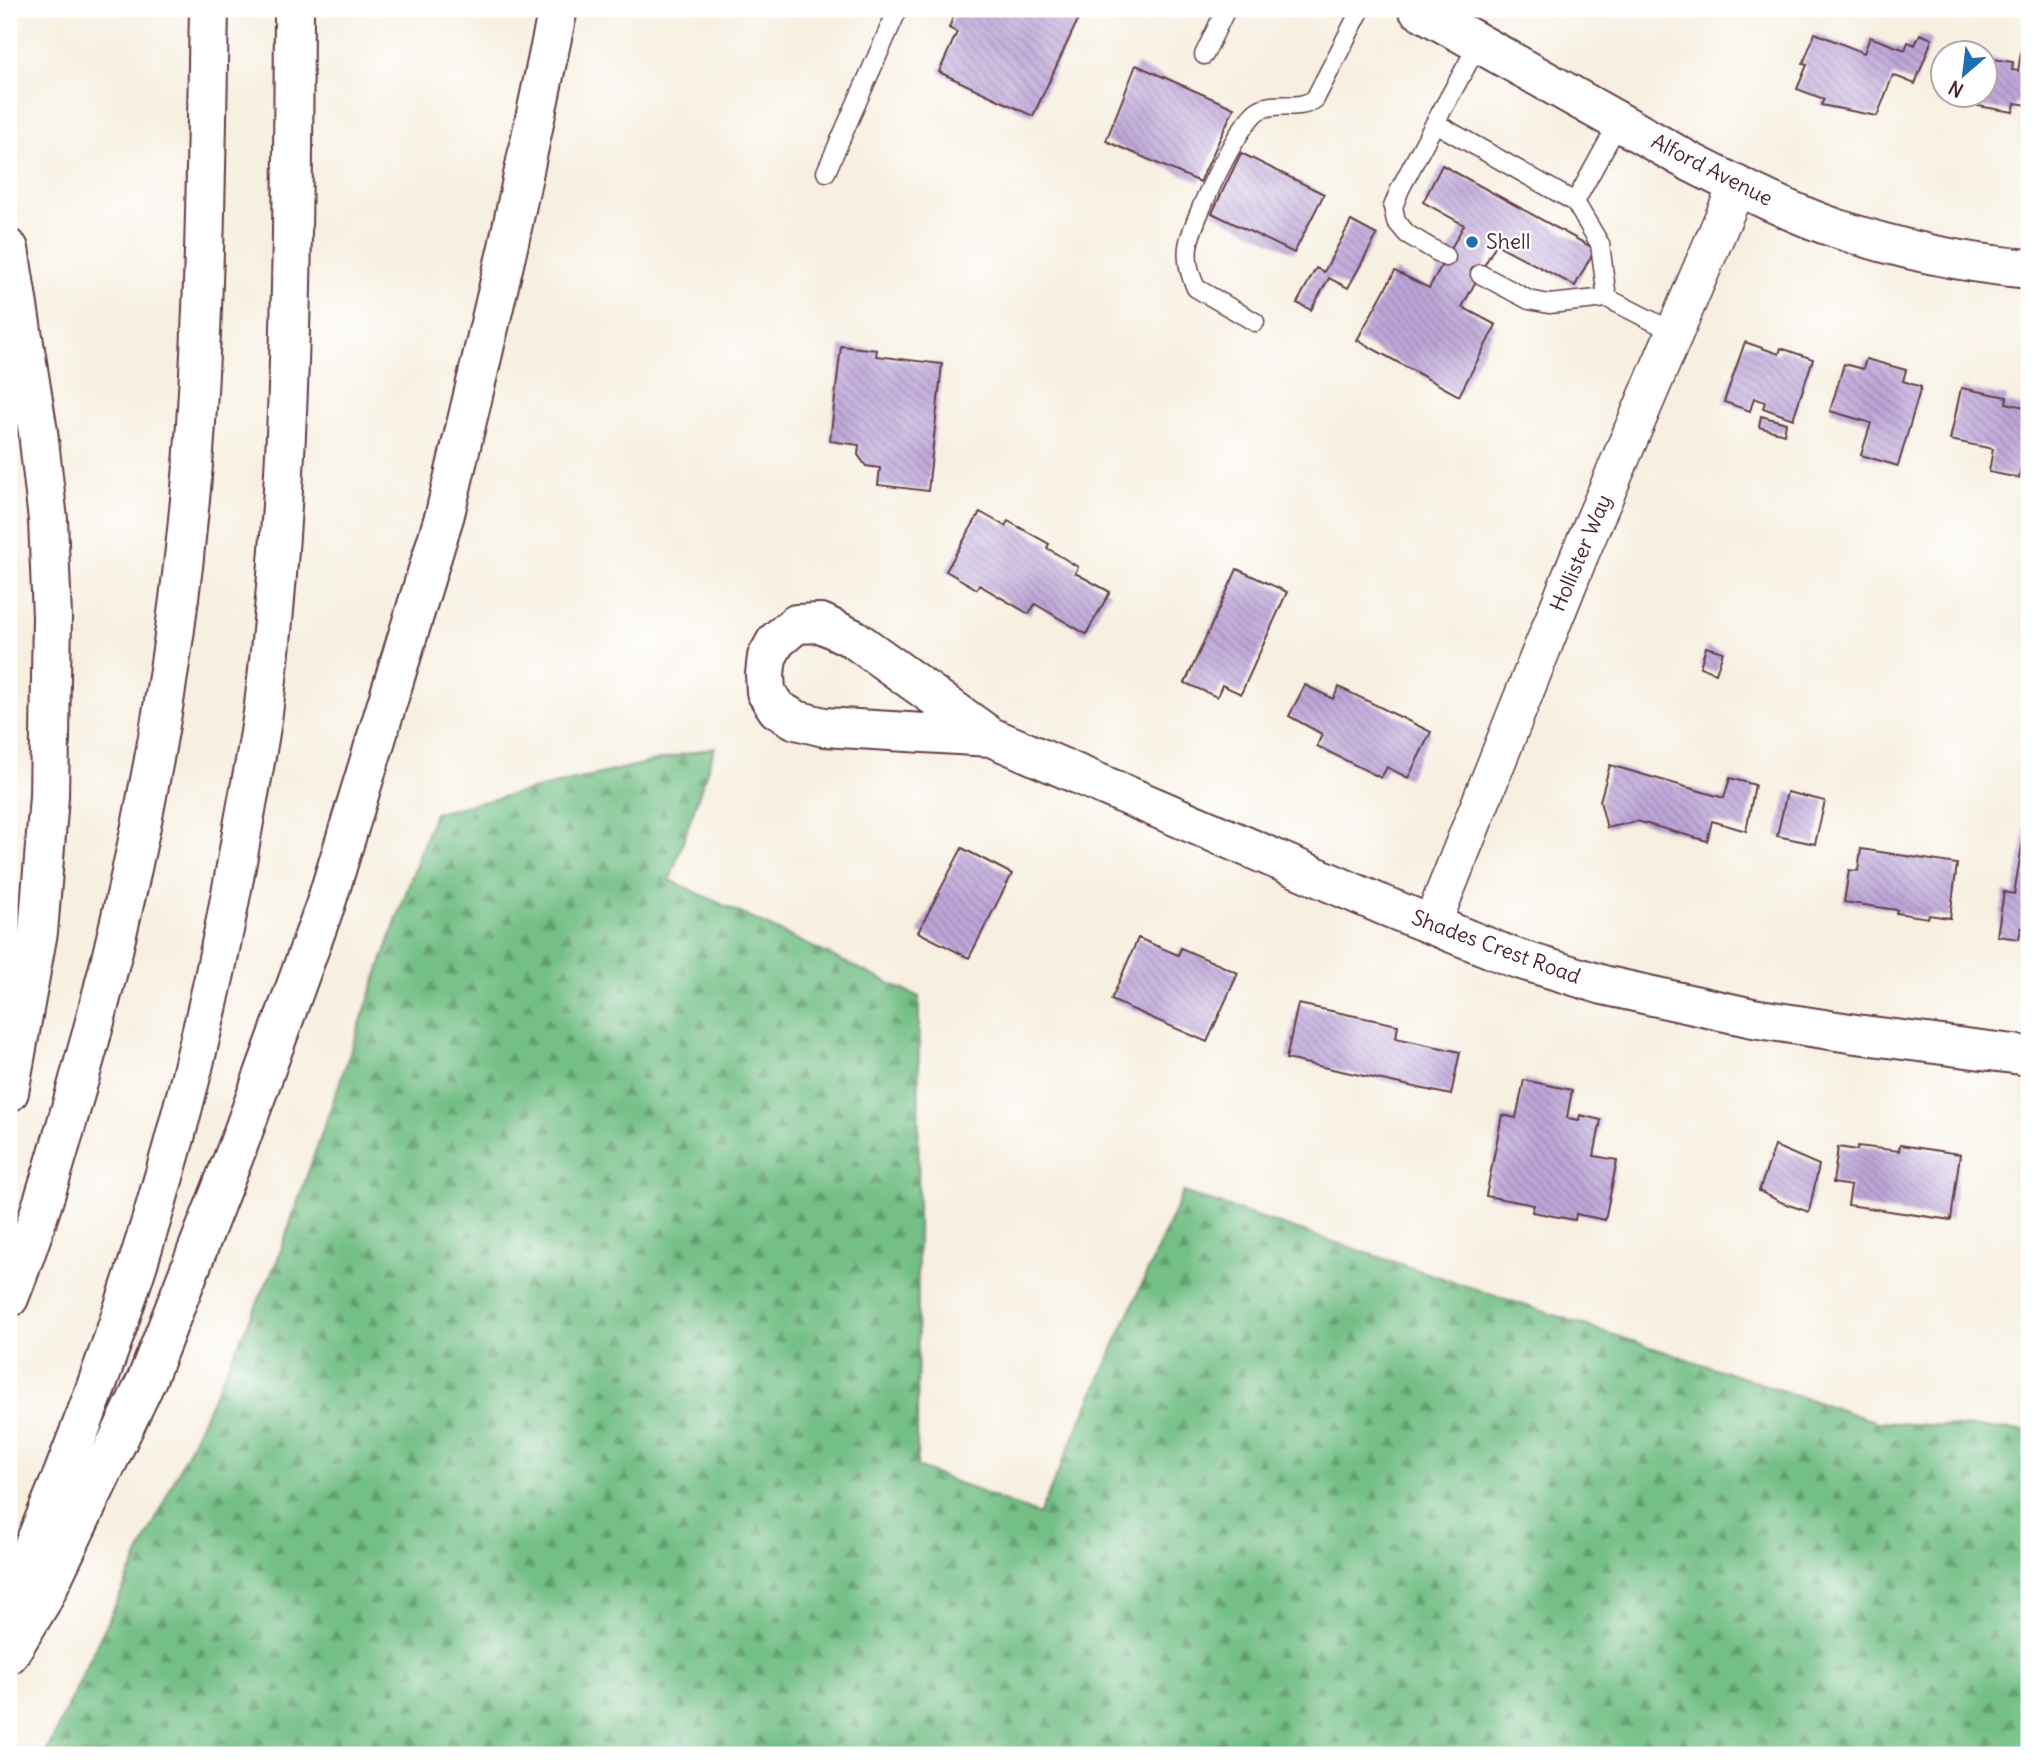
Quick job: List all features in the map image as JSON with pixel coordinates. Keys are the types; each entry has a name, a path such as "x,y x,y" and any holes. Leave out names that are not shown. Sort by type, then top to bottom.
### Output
{"main road":[{"path":"9,1298 66,1130 115,948 148,792 172,645 192,477 206,180 209,9"},
{"path":"9,1602 52,1502 119,1323 179,1128 229,907 263,708 287,448 293,271 294,9"},
{"path":"9,1654 41,1602 147,1379 239,1146 326,903 445,514 508,247 558,9"},
{"name":"Alford Avenue","path":"1418,9 1737,186 1833,227 1936,256 2029,269"},
{"path":"9,249 19,298 38,432 48,520 52,617 49,797 38,932 9,1092"},
{"name":"Shades Crest Road","path":"991,737 824,727 796,720 776,709 766,692 767,657 776,641 796,624 821,623 854,639 991,737 1385,906 1512,957 1603,985 1753,1018 2029,1056"}],"street":[{"name":"Hollister Way","path":"1432,924 1580,554 1737,186"}],"lane":[{"path":"826,172 898,9"},
{"path":"1204,55 1226,9"},
{"path":"1255,322 1196,288 1187,262 1191,233 1232,143 1248,119 1259,110 1272,106 1307,105 1315,99 1361,9"},
{"path":"1446,257 1407,234 1396,221 1393,207 1400,189 1479,43"},
{"path":"1575,202 1619,122"},
{"path":"1435,123 1575,202 1600,244 1606,298"},
{"path":"1480,274 1529,300 1549,303 1606,298 1676,333"}],"green space":[{"path":"715,747 670,880 919,997 917,1467 1039,1515 1183,1192 1877,1422 2029,1431 2029,1755 45,1755 277,1261 434,813"}],"building":[{"path":"956,9 967,12 969,9 1083,9 1033,116 939,72 957,32 949,28"},
{"path":"2026,22 2029,23 2029,105 2015,103 2013,112 1990,108 2000,108 2000,60 2013,62 2012,70 2018,71"},
{"path":"1815,33 1864,53 1870,37 1905,50 1908,42 1915,45 1920,34 1930,38 1915,84 1893,75 1877,116 1821,105 1824,99 1797,89 1807,65 1803,64"},
{"path":"1136,65 1234,108 1200,182 1106,141"},
{"path":"1241,153 1324,194 1294,253 1212,213"},
{"path":"1442,165 1595,249 1575,286 1496,244 1462,307 1496,325 1459,396 1357,340 1395,271 1429,288 1464,225 1423,202"},
{"path":"1351,221 1377,235 1348,288 1329,278 1311,310 1297,303 1316,268 1324,272"},
{"path":"1745,342 1779,354 1781,348 1813,359 1793,419 1763,408 1765,402 1754,398 1750,411 1724,402"},
{"path":"841,346 877,350 876,356 942,364 928,491 878,485 880,468 866,466 858,455 859,445 830,441"},
{"path":"1866,359 1906,370 1903,381 1921,387 1898,466 1861,455 1871,423 1830,411 1844,364 1863,369"},
{"path":"1961,388 2007,397 2006,403 2029,408 2029,456 2024,454 2019,478 1989,472 1993,449 1950,440"},
{"path":"1761,416 1786,423 1784,434 1759,427"},
{"path":"980,512 1005,526 1008,521 1049,544 1047,548 1078,567 1075,573 1110,592 1086,634 1035,604 1029,614 979,585 977,589 946,571"},
{"path":"1237,569 1287,592 1241,694 1222,685 1217,697 1185,683"},
{"path":"1706,647 1723,652 1716,673 1700,667"},
{"path":"1305,685 1333,699 1339,687 1431,732 1408,778 1387,767 1381,778 1317,746 1322,734 1289,716"},
{"path":"1610,765 1724,798 1730,778 1755,785 1746,831 1712,821 1707,841 1637,821 1607,828 1600,801"},
{"path":"1787,792 1825,801 1815,844 1777,836"},
{"path":"2026,822 2029,822 2029,930 2021,928 2019,939 1997,936 2004,892 2014,894"},
{"path":"962,848 1012,874 969,958 918,932"},
{"path":"1861,849 1957,864 1950,918 1929,915 1928,918 1844,902 1849,870 1858,871"},
{"path":"1138,938 1178,955 1181,948 1238,973 1207,1042 1111,1000"},
{"path":"1298,1004 1398,1025 1396,1038 1460,1052 1451,1095 1286,1059"},
{"path":"1524,1080 1572,1090 1567,1118 1579,1120 1580,1115 1601,1120 1594,1156 1617,1160 1605,1220 1576,1214 1575,1220 1532,1212 1534,1205 1486,1196 1502,1115 1516,1118"},
{"path":"1900,1145 1960,1154 1951,1220 1848,1205 1851,1186 1833,1183 1838,1147 1857,1150 1858,1146 1899,1151"},
{"path":"1775,1146 1819,1165 1809,1212 1759,1191"}],"place":[{"name":"Shell","path":"1472,242"}]}
